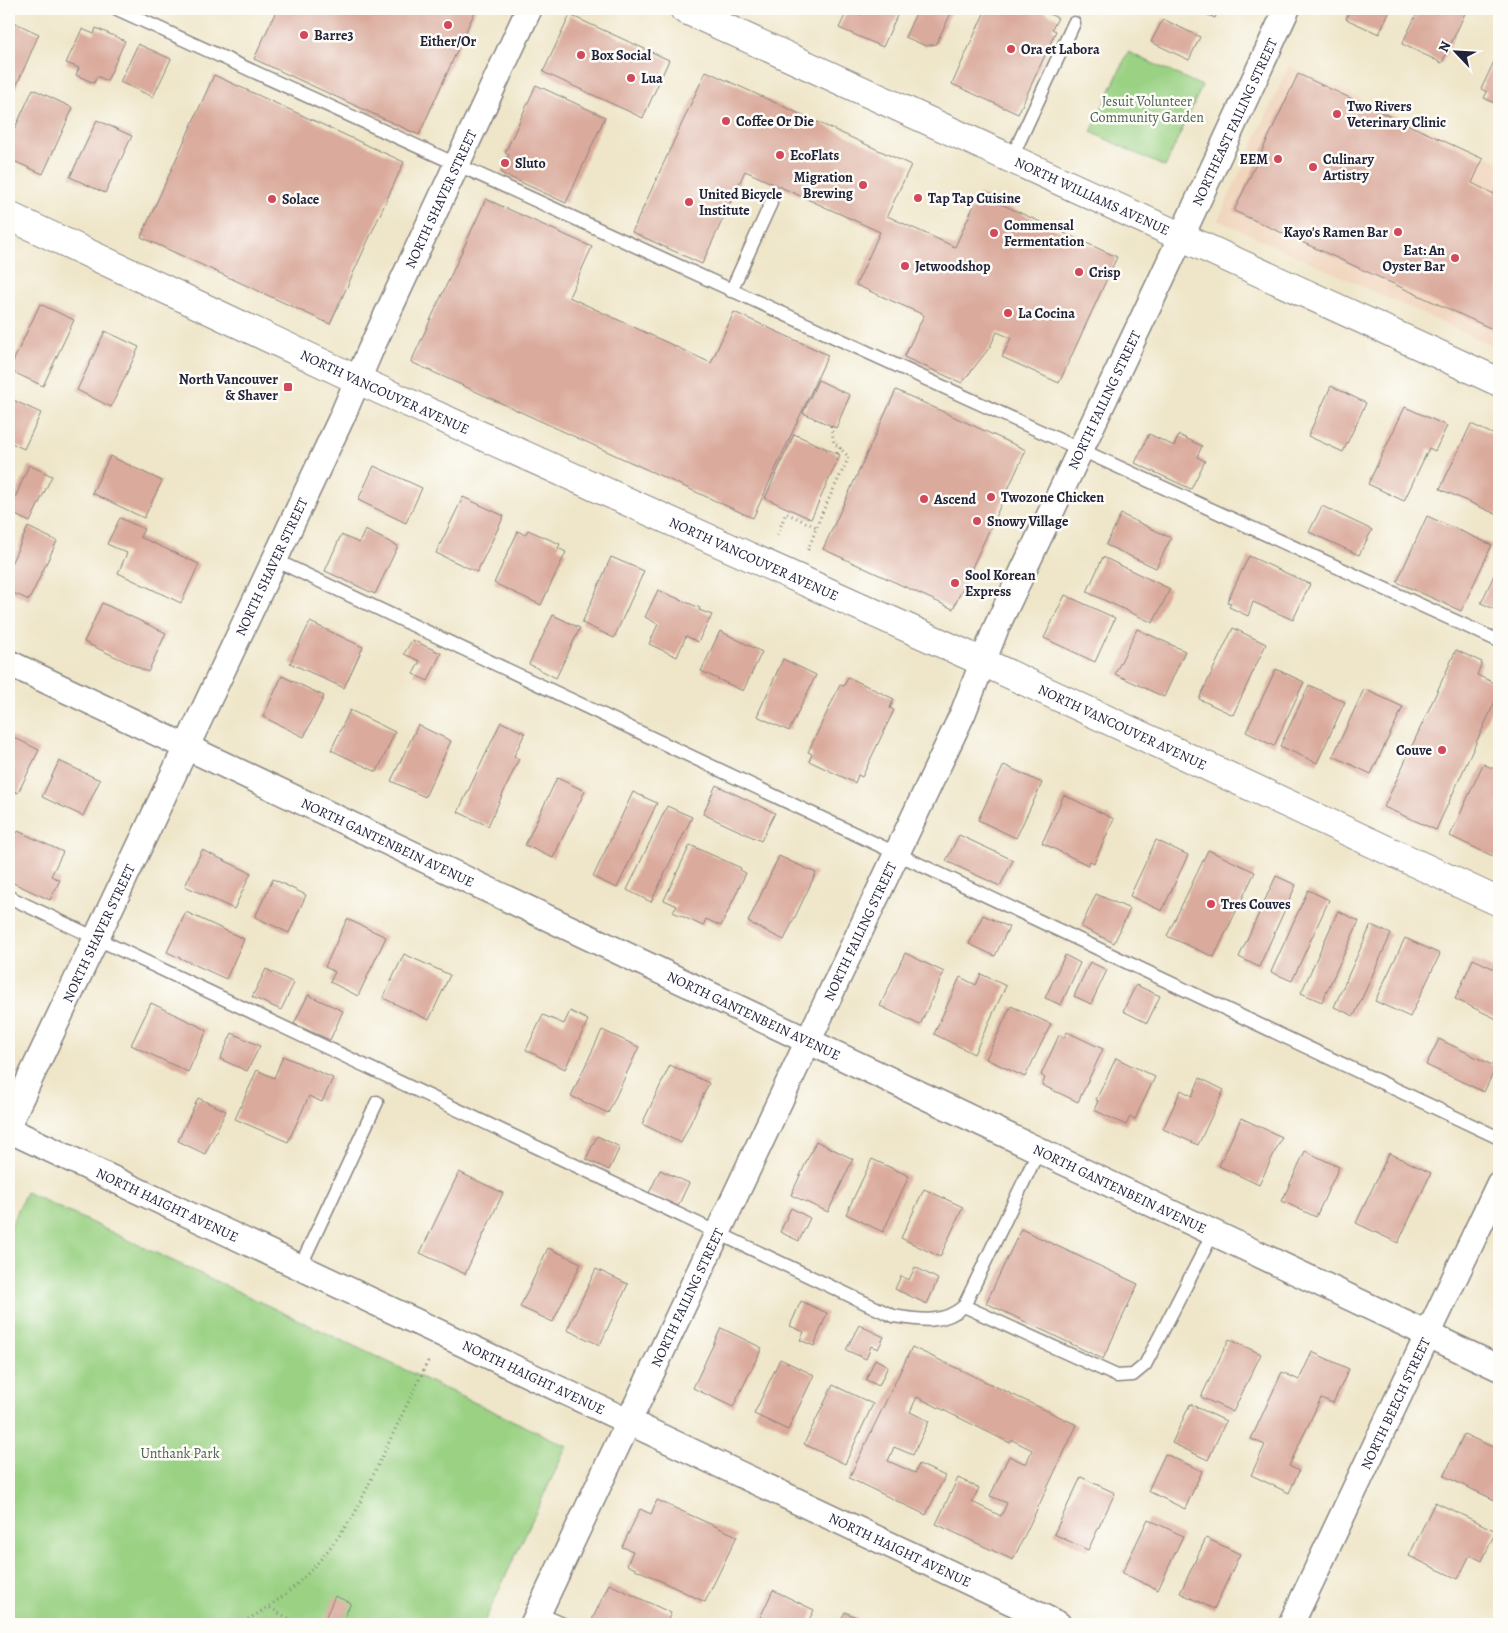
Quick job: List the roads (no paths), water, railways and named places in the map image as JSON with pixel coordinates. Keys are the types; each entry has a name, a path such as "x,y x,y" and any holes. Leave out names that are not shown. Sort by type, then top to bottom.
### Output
{"main road":[{"name":"NORTH WILLIAMS AVENUE","path":"684,9 1499,382"},
{"name":"NORTH VANCOUVER AVENUE","path":"9,216 358,380 983,662 1499,902"}],"street":[{"name":"NORTH SHAVER STREET","path":"9,1123 275,560 529,9"},
{"name":"NORTHEAST FAILING STREET","path":"1182,236 1287,9"},
{"name":"NORTH FAILING STREET","path":"535,1618 965,709 996,628 1182,236"},
{"name":"NORTH GANTENBEIN AVENUE","path":"9,663 1499,1368"},
{"name":"NORTH HAIGHT AVENUE","path":"9,1130 1058,1624"},
{"name":"NORTH BEECH STREET","path":"1290,1624 1499,1184"}],"lane":[{"path":"117,9 1499,641"},
{"path":"1011,159 1074,23"},
{"path":"731,291 772,203"},
{"path":"275,560 898,852 1499,1138"},
{"path":"9,897 893,1316 930,1321 954,1316 964,1306 1039,1150"},
{"path":"300,1266 377,1102"},
{"path":"964,1306 1117,1376 1133,1375 1145,1366 1213,1233"},
{"path":"535,1618 563,1624"}],"place":[{"name":"Either/Or","path":"448,25"},
{"name":"Barre3","path":"304,35"},
{"name":"Ora et Labora","path":"1011,49"},
{"name":"Box Social","path":"581,55"},
{"name":"Lua","path":"631,78"},
{"name":"Two Rivers Veterinary Clinic","path":"1337,114"},
{"name":"Coffee Or Die","path":"726,121"},
{"name":"EcoFlats","path":"780,155"},
{"name":"EEM","path":"1278,159"},
{"name":"Sluto","path":"505,163"},
{"name":"Culinary Artistry","path":"1313,167"},
{"name":"Migration Brewing","path":"863,185"},
{"name":"Tap Tap Cuisine","path":"918,198"},
{"name":"Solace","path":"272,199"},
{"name":"United Bicycle Institute","path":"689,202"},
{"name":"Kayo's Ramen Bar","path":"1398,232"},
{"name":"Commensal Fermentation","path":"994,233"},
{"name":"Eat: An Oyster Bar","path":"1455,258"},
{"name":"Jetwoodshop","path":"905,266"},
{"name":"Crisp","path":"1079,272"},
{"name":"La Cocina","path":"1008,313"},
{"name":"North Vancouver & Shaver","path":"288,387"},
{"name":"Twozone Chicken","path":"991,497"},
{"name":"Ascend","path":"924,499"},
{"name":"Snowy Village","path":"977,521"},
{"name":"Sool Korean Express","path":"955,583"},
{"name":"Couve","path":"1442,750"},
{"name":"Tres Couves","path":"1211,904"}],"park label":[{"name":"Jesuit Volunteer Community Garden","path":"1147,109"},
{"name":"Unthank Park","path":"180,1453"}]}
